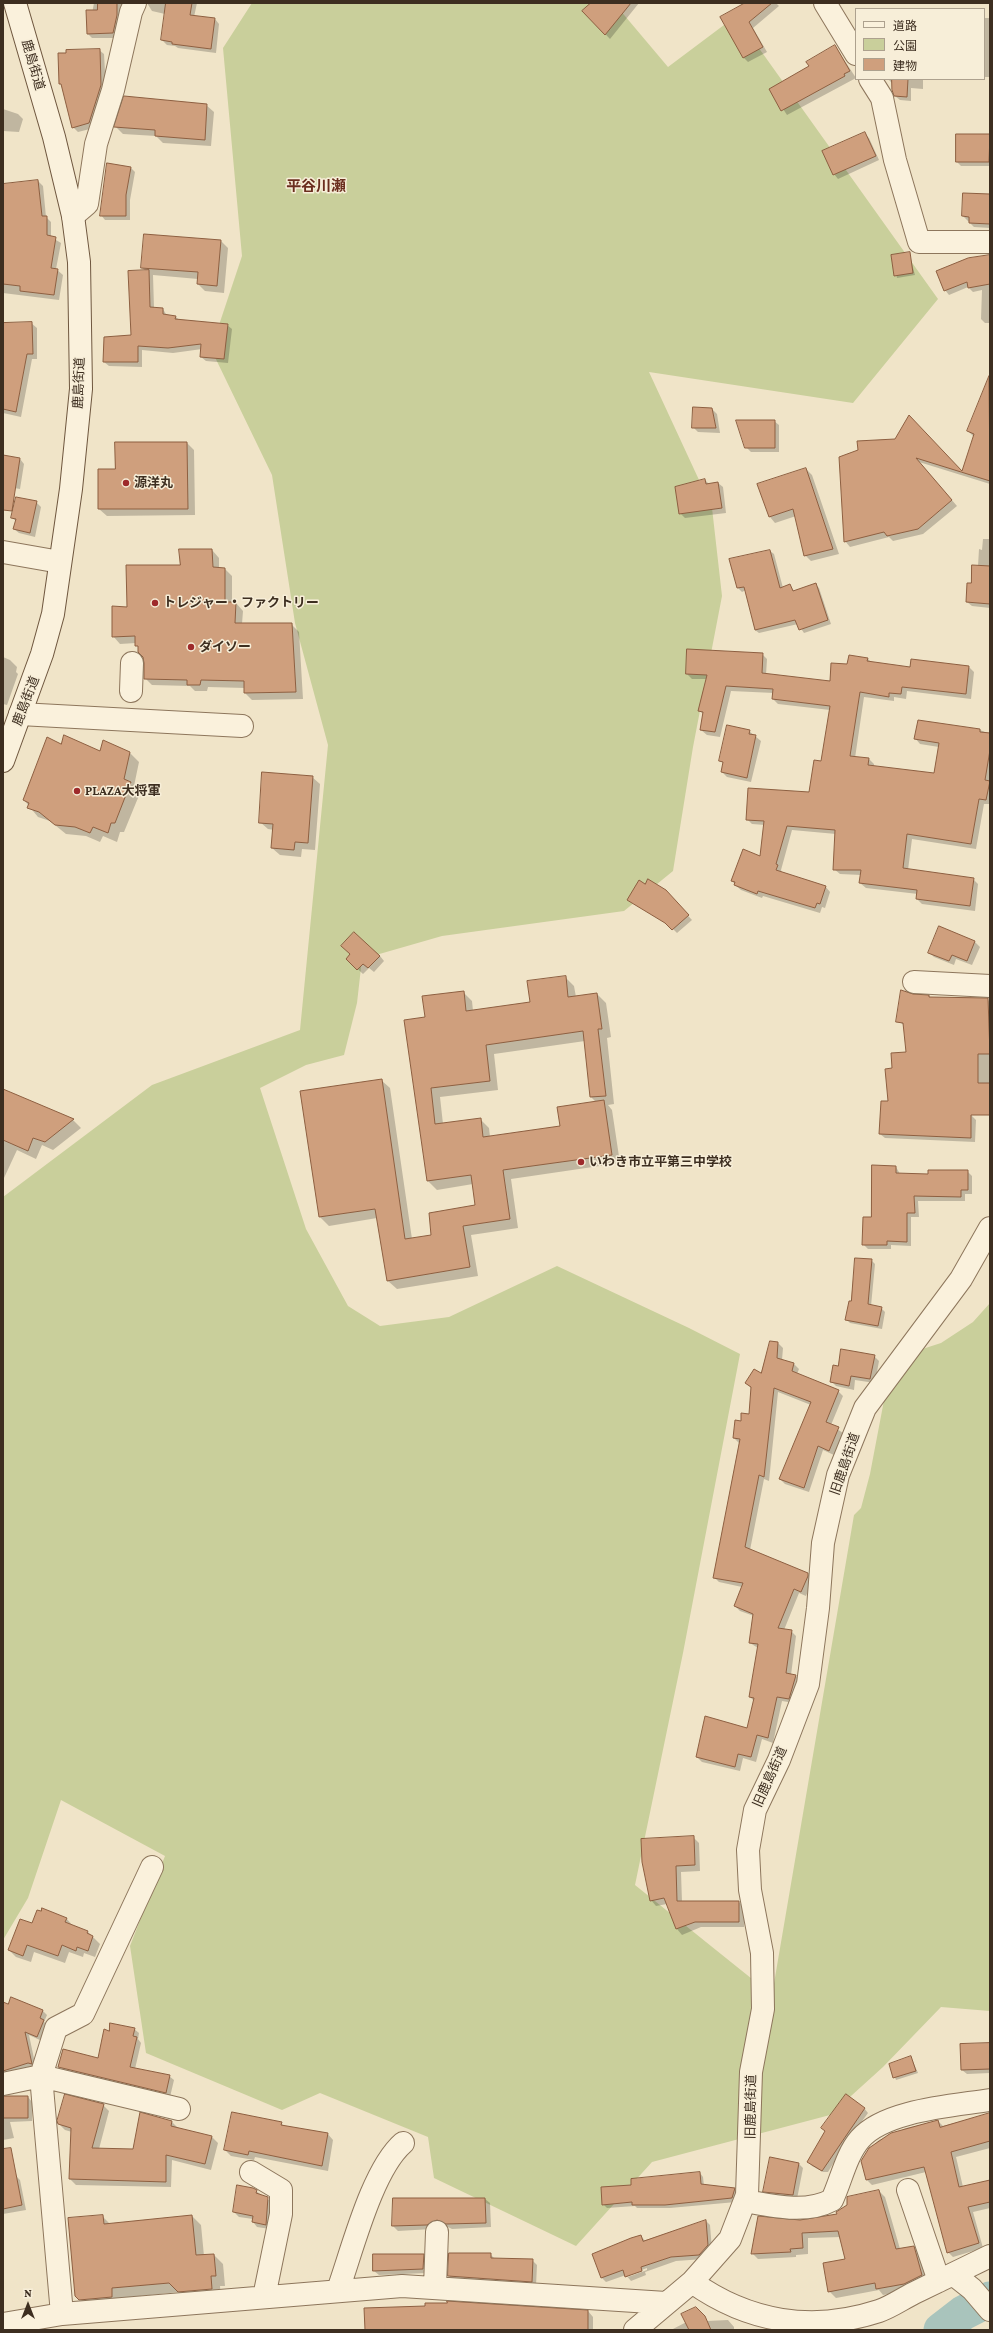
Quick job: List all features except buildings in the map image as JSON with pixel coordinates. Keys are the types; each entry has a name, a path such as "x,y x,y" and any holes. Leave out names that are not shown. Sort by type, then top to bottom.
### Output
{"street":[{"name":"鹿島街道","path":"3,761 42,654 53,614 71,489 81,389 80,269 73,216 54,137 15,3"},
{"path":"73,216 87,204 96,144 112,90 130,12 135,3"},
{"path":"825,3 855,52"},
{"path":"871,80 882,98 895,160 920,242 990,242"},
{"path":"3,552 60,562"},
{"path":"131,691 134,656"},
{"path":"20,714 242,726"},
{"path":"914,982 990,986"},
{"name":"旧鹿島街道","path":"635,2330 692,2282 730,2238 748,2195 751,2072 763,2009 762,1954 750,1890 748,1850 754,1810 779,1760 808,1684 818,1608 823,1543 838,1475 865,1408 961,1279 990,1228"},
{"path":"62,2314 41,2076 56,2028 83,2014 152,1867"},
{"path":"3,2084 41,2076 179,2109"},
{"path":"745,2201 781,2207 821,2206 832,2200 851,2151 860,2139 873,2127 908,2115 990,2100"},
{"path":"338,2290 370,2197 393,2151 403,2143"},
{"path":"251,2172 281,2190 281,2214 264,2296"},
{"path":"908,2190 946,2277 972,2289 990,2310"},
{"path":"435,2287 437,2232"},
{"path":"692,2282 710,2295 752,2314 792,2323 830,2322 879,2311 990,2256"},
{"path":"3,2324 62,2314 264,2296 402,2286 666,2303"}],"green space":[{"path":"252,3 614,3 668,67 736,16 938,299 853,403 649,372 712,508 722,596 693,747 673,871 624,911 442,936 362,959 357,1003 344,1055 306,1065 260,1088 306,1229 348,1306 380,1326 449,1317 557,1266 689,1328 740,1354 683,1653 635,1885 772,1995 854,1515 861,1508 870,1474 889,1374 910,1353 941,1343 973,1322 990,1303 990,2011 941,2007 883,2067 830,2115 652,2162 576,2246 434,2178 428,2137 320,2093 282,2110 146,2053 130,1946 165,1856 61,1800 28,1898 3,1940 3,1197 152,1085 300,1030 328,745 295,623 272,475 211,349 242,256 223,48"}],"waterway":[{"path":"941,2330 963,2313 990,2299"}],"place":[{"name":"源洋丸","path":"126,483"},
{"name":"トレジャー・ファクトリー","path":"155,603"},
{"name":"ダイソー","path":"191,647"},
{"name":"PLAZA大将軍","path":"77,791"},
{"name":"いわき市立平第三中学校","path":"581,1162"}],"district":[{"name":"平谷川瀬","path":"316,186"}]}
